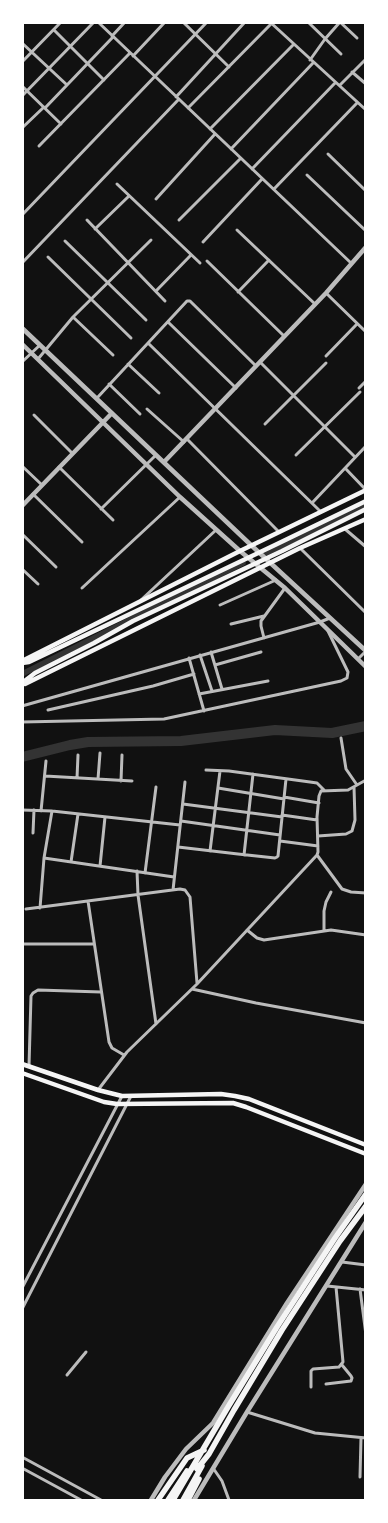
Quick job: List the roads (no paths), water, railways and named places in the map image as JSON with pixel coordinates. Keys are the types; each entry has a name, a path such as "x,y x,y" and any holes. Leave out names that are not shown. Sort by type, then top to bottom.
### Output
{"highway":[{"path":"183,1500 228,1407 277,1327 366,1194"},
{"path":"173,1500 234,1410 282,1330 366,1206"},
{"path":"158,1500 187,1458 206,1452"},
{"path":"168,1500 179,1481 206,1452"},
{"path":"177,1500 206,1452"},
{"path":"188,1500 195,1490 206,1452"}],"main road":[{"path":"22,662 240,551 366,490"},
{"path":"22,662 29,662 366,501"},
{"path":"22,684 35,673 133,621 366,509"},
{"path":"22,684 300,548 366,519"},
{"path":"22,1064 98,1090 122,1096 221,1094 249,1099 366,1145"},
{"path":"22,1073 104,1102 117,1104 233,1103 366,1154"}],"street":[{"path":"22,62 61,22"},
{"path":"22,96 94,22"},
{"path":"98,22 351,263"},
{"path":"22,128 88,64 125,22"},
{"path":"39,146 165,22"},
{"path":"183,22 229,67"},
{"path":"22,215 207,22"},
{"path":"22,263 246,22"},
{"path":"308,22 341,54"},
{"path":"231,149 312,62 325,39 340,22 357,38"},
{"path":"188,108 271,23 366,110"},
{"path":"54,30 104,80"},
{"path":"22,43 67,85"},
{"path":"210,129 294,44"},
{"path":"339,85 366,59"},
{"path":"352,72 366,84"},
{"path":"252,168 335,83"},
{"path":"22,86 61,124"},
{"path":"274,189 357,103"},
{"path":"156,198 216,134"},
{"path":"328,154 366,191"},
{"path":"179,220 241,159"},
{"path":"307,175 366,231"},
{"path":"203,242 262,179"},
{"path":"117,184 200,263"},
{"path":"95,229 129,196"},
{"path":"87,220 165,301"},
{"path":"237,230 315,304"},
{"path":"65,240 146,320"},
{"path":"38,359 73,317 151,240"},
{"path":"164,462 326,293 366,248"},
{"path":"156,291 191,255"},
{"path":"48,257 130,338"},
{"path":"238,292 268,260"},
{"path":"207,261 284,336"},
{"path":"326,293 365,331"},
{"path":"97,398 187,301 190,301 255,366"},
{"path":"73,317 113,355"},
{"path":"168,322 236,388"},
{"path":"326,356 357,324"},
{"path":"22,328 365,651 358,659"},
{"path":"148,343 321,512"},
{"path":"22,344 180,497 240,551 285,588 366,667"},
{"path":"22,362 40,344"},
{"path":"260,361 356,457"},
{"path":"265,424 326,363"},
{"path":"128,364 159,393"},
{"path":"359,388 366,381"},
{"path":"109,384 140,414"},
{"path":"296,455 360,392"},
{"path":"147,409 185,441 279,532"},
{"path":"22,506 112,413"},
{"path":"34,415 72,454"},
{"path":"312,503 366,446"},
{"path":"101,509 157,455"},
{"path":"22,466 42,485"},
{"path":"59,467 113,520"},
{"path":"345,468 366,490"},
{"path":"33,494 82,542"},
{"path":"82,588 180,497"},
{"path":"344,528 366,547"},
{"path":"139,602 216,530"},
{"path":"22,534 56,567"},
{"path":"300,548 366,612"},
{"path":"23,570 38,584"},
{"path":"220,605 276,580"},
{"path":"264,638 261,623 285,588"},
{"path":"231,624 264,616"},
{"path":"22,706 330,618"},
{"path":"22,722 158,719 204,711 344,680 348,672 326,628"},
{"path":"211,652 222,689"},
{"path":"215,665 261,652"},
{"path":"200,655 212,691"},
{"path":"189,658 204,711"},
{"path":"48,710 153,686 194,674"},
{"path":"199,694 268,681"},
{"path":"318,836 346,834 352,831 355,820 355,786 346,770 341,738"},
{"path":"98,779 100,753"},
{"path":"77,778 78,755"},
{"path":"121,781 122,755"},
{"path":"42,811 46,761"},
{"path":"206,770 314,782 324,790 340,791 366,780"},
{"path":"210,851 220,771"},
{"path":"244,855 253,774"},
{"path":"45,776 132,781"},
{"path":"178,847 275,858 278,856 286,779"},
{"path":"173,890 185,782"},
{"path":"145,873 156,788"},
{"path":"218,788 319,803"},
{"path":"98,1090 124,1055 197,984 317,855 317,820 320,793 324,790"},
{"path":"183,804 317,820"},
{"path":"22,810 52,811 151,822 213,826 280,835"},
{"path":"33,833 34,810"},
{"path":"40,908 44,858 52,811"},
{"path":"71,862 78,814"},
{"path":"100,866 106,817"},
{"path":"280,841 318,846"},
{"path":"317,855 342,889 366,893"},
{"path":"44,858 174,877"},
{"path":"136,871 156,1024"},
{"path":"26,909 138,894 186,890 190,897 197,984"},
{"path":"324,931 324,911 331,892"},
{"path":"88,901 109,1042 112,1048 124,1055"},
{"path":"247,930 256,938 264,940 341,930 366,935"},
{"path":"22,944 94,944"},
{"path":"192,989 366,1023"},
{"path":"29,1066 31,996 33,992 38,990 101,992"},
{"path":"22,1288 122,1096"},
{"path":"22,1309 131,1096"},
{"path":"151,1500 186,1450 213,1423 286,1303 366,1184"},
{"path":"194,1500 366,1222"},
{"path":"342,1262 366,1265"},
{"path":"327,1286 366,1290"},
{"path":"326,1384 351,1381 352,1378 342,1365 336,1287"},
{"path":"360,1289 366,1335"},
{"path":"22,1299 27,1301"},
{"path":"67,1375 86,1352"},
{"path":"311,1387 311,1371 313,1369 339,1367 342,1365"},
{"path":"247,1412 315,1433 363,1438 360,1477"},
{"path":"22,1457 101,1500"},
{"path":"22,1468 81,1500"},
{"path":"213,1468 222,1482 229,1500"}],"waterway":[{"path":"266,553 366,506"},
{"path":"22,674 243,563"},
{"path":"22,757 88,742 181,741 275,730 332,733 366,726"}]}
